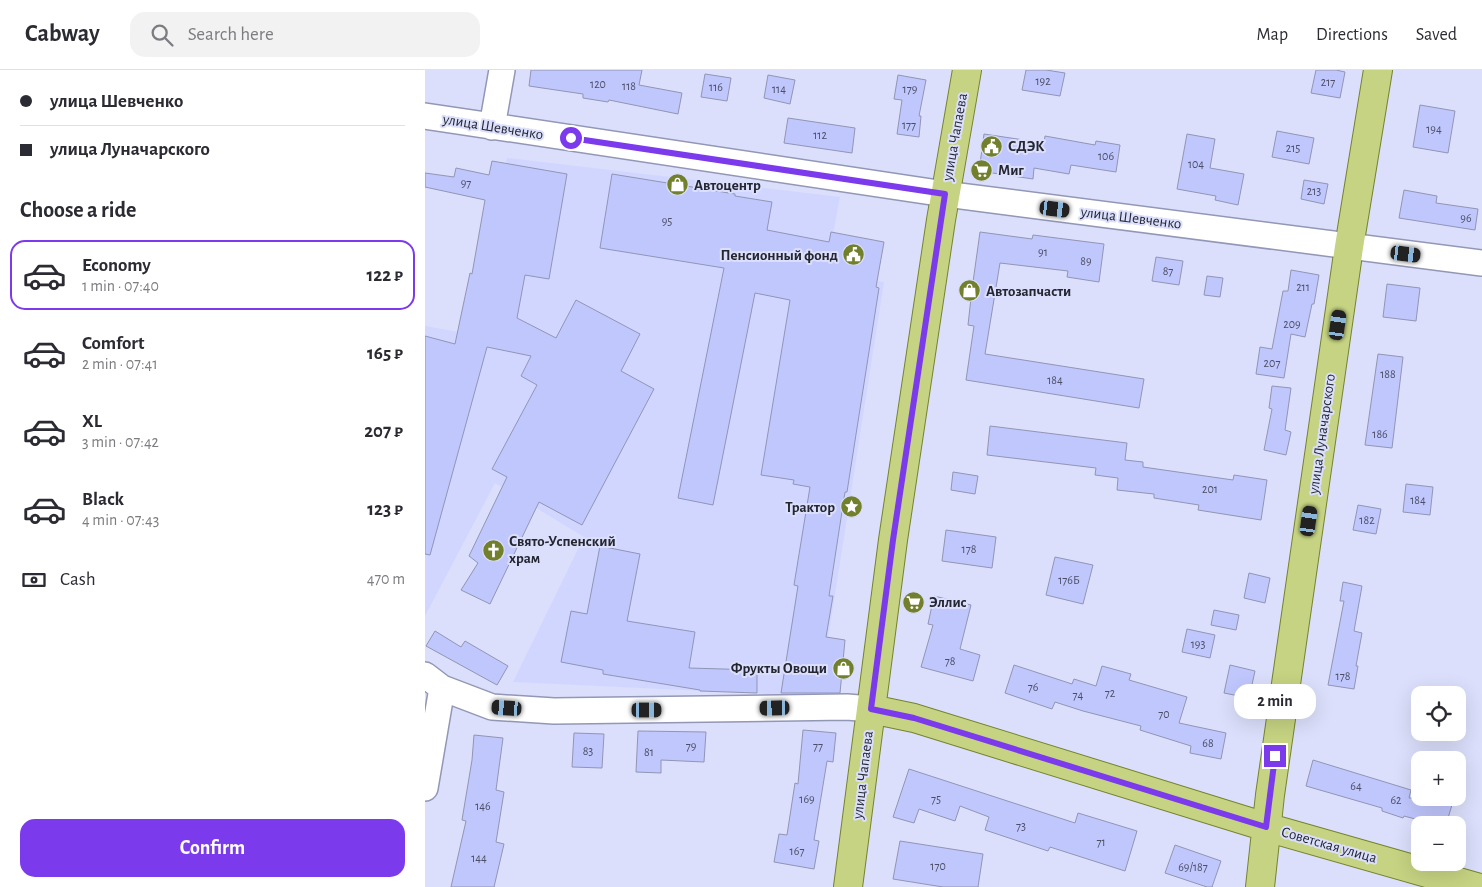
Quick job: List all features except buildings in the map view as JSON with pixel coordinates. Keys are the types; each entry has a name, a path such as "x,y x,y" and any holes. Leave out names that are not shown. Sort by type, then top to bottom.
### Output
{"main road":[{"name":"улица Чапаева","path":"848,887 893,540 945,194 967,70"},
{"name":"улица Луначарского","path":"1260,887 1266,827 1349,247 1378,70"},
{"name":"Советская улица","path":"871,709 914,718 1266,827 1476,887"}],"street":[{"path":"492,127 502,70"},
{"name":"улица Шевченко","path":"425,116 945,194 1482,263"},
{"path":"425,788 434,682"},
{"name":"Советская улица","path":"434,682 492,707 554,711 871,709"}],"shaded area":[{"path":"507,158 840,197 825,276 884,282 825,658 792,653 789,695 513,682 584,537 495,483 425,616 425,326 470,334"}],"place":[{"name":"СДЭК","path":"992,146"},
{"name":"Миг","path":"982,170"},
{"name":"Автоцентр","path":"678,185"},
{"name":"Пенсионный фонд","path":"854,255"},
{"name":"Автозапчасти","path":"970,291"},
{"name":"Трактор","path":"851,507"},
{"name":"Свято-Успенский храм","path":"493,550"},
{"name":"Эллис","path":"913,602"},
{"name":"Фрукты Овощи","path":"843,668"}],"route":[{"path":"571,138 945,194 893,540 871,709 914,718 1266,827 1275,756"}]}
